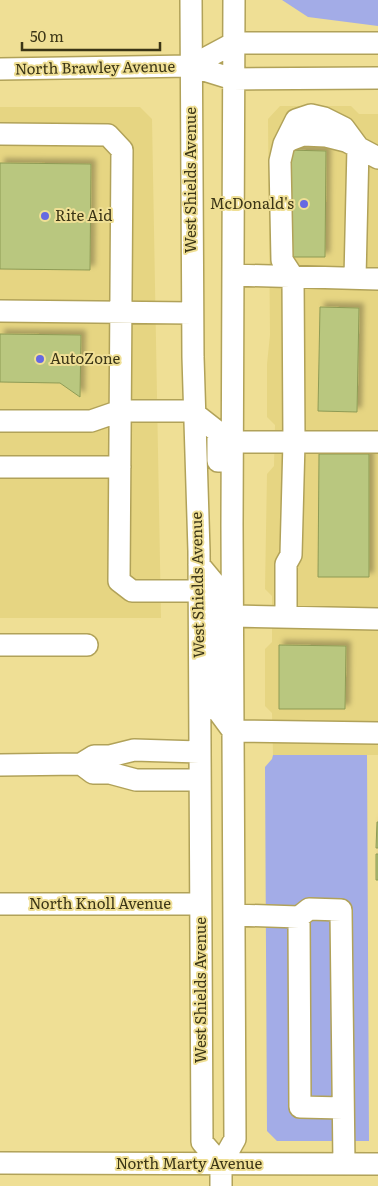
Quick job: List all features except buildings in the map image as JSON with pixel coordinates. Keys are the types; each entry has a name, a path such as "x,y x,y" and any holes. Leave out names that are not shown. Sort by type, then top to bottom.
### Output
{"street":[{"name":"West Shields Avenue","path":"191,0 192,313 199,590 202,1142 221,1164"},
{"path":"221,1186 221,1164 235,1139 232,525 234,0"},
{"name":"North Brawley Avenue","path":"191,66 234,43 378,43"},
{"name":"North Brawley Avenue","path":"0,69 191,66 233,78 378,78"},
{"path":"0,134 108,135 122,150 119,581 132,590 199,590"},
{"path":"286,617 286,564 291,556 294,442 293,277 282,260 280,161 284,144 303,135 326,136 346,141 378,158"},
{"path":"355,278 358,147"},
{"path":"233,275 378,279"},
{"path":"0,310 192,313"},
{"path":"0,420 91,421 120,411 194,412 218,432 218,504 232,525"},
{"path":"233,442 378,442"},
{"path":"0,467 120,466"},
{"path":"198,565 214,583 216,708 233,731"},
{"path":"233,616 378,619"},
{"path":"0,645 87,645"},
{"path":"233,731 378,733"},
{"path":"0,764 81,764 94,756 110,756 134,750 199,752"},
{"path":"81,764 93,773 110,773 136,780 199,780"},
{"name":"North Knoll Avenue","path":"0,904 200,904"},
{"path":"234,915 299,917 309,909 341,910 344,1164"},
{"path":"299,917 300,1108 343,1108"},
{"name":"North Marty Avenue","path":"0,1163 378,1164"}],"shaded area":[{"path":"282,0 378,0 378,26 308,17"},
{"path":"280,106 351,106 359,114 378,114 378,755 273,755 272,713 265,706 265,649 272,642 272,596 265,589 267,474 274,466 275,425 267,417 267,364 270,335 268,119"},
{"path":"0,107 140,107 152,119 161,618 0,618"},
{"path":"273,755 367,755 369,1141 277,1141 267,1131 265,767"}],"place":[{"name":"McDonald's","path":"304,204"},
{"name":"Rite Aid","path":"45,216"},
{"name":"AutoZone","path":"40,359"}]}
